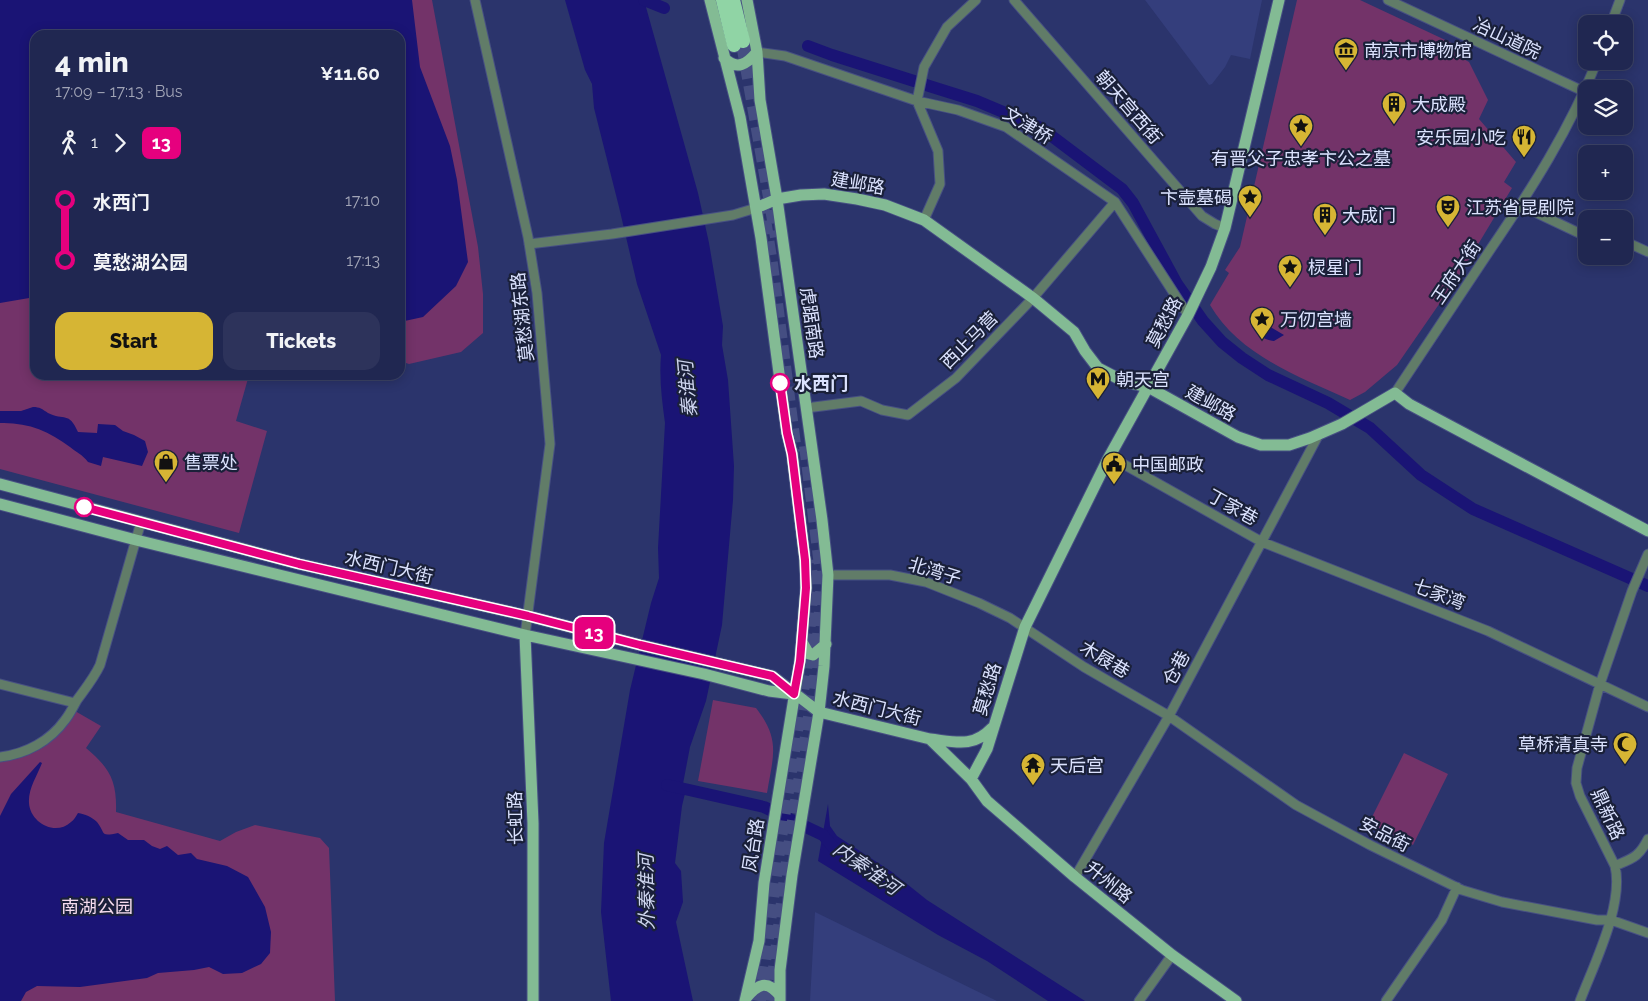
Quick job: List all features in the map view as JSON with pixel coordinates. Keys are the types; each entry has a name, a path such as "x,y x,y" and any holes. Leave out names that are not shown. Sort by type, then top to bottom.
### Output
{"highway":[{"path":"723,0 739,44 733,0"}],"main road":[{"path":"710,0 740,117 756,208 787,433 792,454 805,560 806,588 802,642 794,694"},
{"name":"虎踞南路","path":"747,0 757,52 760,100 777,199 828,575 826,644 819,712"},
{"name":"莫愁路","path":"971,779 987,749 1025,627 1108,459 1204,283 1218,249 1225,228 1280,0"},
{"path":"724,58 730,64 740,65 750,61 757,52"},
{"name":"建邺路","path":"756,208 777,199 801,194 824,194 857,198 884,205 924,220 1033,298 1074,332 1098,368 1125,382 1148,387 1238,438 1261,445 1289,445 1318,436 1369,410 1395,393"},
{"path":"1395,393 1408,404 1648,531"},
{"name":"水西门大街","path":"0,484 299,564 528,616 772,676 819,712 930,739 971,779"},
{"name":"水西门大街","path":"0,504 136,540 525,635 794,694"},
{"name":"长虹路","path":"525,635 533,822 533,1001"},
{"path":"802,642 809,654 813,655 826,644"},
{"name":"凤台路","path":"745,1000 759,941 764,883 794,694"},
{"path":"780,998 780,970 794,855 819,712"},
{"path":"930,739 974,742 994,727"},
{"name":"升州路","path":"971,779 987,801 1074,877 1172,955 1236,1001"},
{"path":"745,1000 755,987 763,985 775,990 780,998"}],"street":[{"name":"莫愁湖东路","path":"475,0 529,244 537,293 550,444 525,635"},
{"path":"924,220 940,184 938,151 917,101 924,67 947,27 976,0"},
{"name":"朝天宫西街","path":"1014,0 1202,216 1225,228"},
{"name":"冶山道院","path":"1388,0 1578,89"},
{"path":"1614,15 1620,0"},
{"name":"文津桥","path":"757,52 785,56 917,101 958,110 1006,127 1115,202 1188,314"},
{"name":"王府大街","path":"1395,393 1520,205 1552,154 1578,105"},
{"name":"西止马营","path":"806,408 861,401 882,410 908,415 956,378 1033,298 1115,202"},
{"path":"1520,205 1578,232"},
{"path":"529,244 612,234 733,215 756,208"},
{"path":"1633,245 1648,252"},
{"name":"仓巷","path":"1074,877 1169,716 1318,436"},
{"name":"丁家巷","path":"1108,459 1125,465 1262,542"},
{"path":"0,757 30,749 53,736 100,665 141,522"},
{"name":"七家湾","path":"1262,542 1474,625 1648,707"},
{"name":"鼎新路","path":"1580,1001 1611,920 1617,893 1618,877 1615,866 1580,796 1576,783 1578,768 1600,684 1632,591 1647,556"},
{"name":"北湾子","path":"828,575 890,575 926,582 979,603 1025,627"},
{"name":"木屐巷","path":"1025,627 1084,667 1169,716"},
{"path":"0,684 75,703"},
{"name":"安品街","path":"1169,716 1296,805 1370,845 1457,887 1502,902 1597,920 1611,920 1648,933"},
{"path":"1615,866 1633,858 1642,851 1648,839"},
{"path":"1386,1001 1442,920 1457,887"},
{"path":"1139,1001 1172,955"}],"shaded area":[{"path":"1145,0 1262,0 1250,59 1231,55 1225,67 1212,84 1209,85"},
{"path":"815,912 997,1001 810,1001"}],"green space":[{"path":"0,0 432,0 478,247 483,294 483,333 461,352 409,364 405,363 405,30 30,30 30,380 248,380 236,421 267,431 239,533 0,469"},
{"path":"1297,0 1360,0 1456,45 1455,51 1460,57 1469,62 1488,100 1479,119 1516,162 1504,182 1512,188 1462,271 1397,365 1365,392 1350,400 1291,373 1254,351 1237,338 1210,305 1229,273 1225,270 1240,247"},
{"path":"713,700 756,708 764,719 772,739 773,749 767,793 698,781"},
{"name":"南湖公园","path":"75,711 101,726 86,748 101,762 110,776 115,792 116,812 220,841 236,832 255,825 320,838 329,848 335,1001 0,1001 0,762 34,751 52,740"},
{"path":"1404,753 1448,774 1413,845 1369,823"}],"water":[{"path":"0,0 412,0 420,67 450,146 457,180 468,262 456,286 423,317 405,321 405,30 30,30 30,298 0,303"},
{"path":"565,0 644,0 698,193 709,243 723,326 722,345 728,380 734,466 733,500 722,625 706,701 690,747 682,789 686,789 675,863 681,871 683,902 676,922 693,1001 611,1001 601,912 604,843 630,690 659,578 658,548 665,423 660,364 661,355 637,284 594,108 592,84 585,70"},
{"path":"1257,319 1284,335 1274,341 1262,337 1257,331"},
{"path":"33,407 41,408 48,413 69,419 75,425 78,432 97,433 98,424 115,425 123,431 134,435 145,441 148,452 142,466 103,457 101,466 88,462 82,455 46,432 19,424 0,423 0,411 21,411"},
{"path":"40,762 42,763 31,788 29,803 30,810 34,816 44,825 58,828 65,826 73,820 78,813 83,814 95,820 105,834 118,833 128,840 144,840 160,849 167,846 178,855 191,853 197,859 227,866 248,877 265,907 271,932 270,953 261,964 242,973 223,974 209,967 158,973 147,978 80,987 37,986 26,992 21,1001 0,1001 0,816 11,794"},
{"path":"828,804 830,826 837,836 892,872 927,900 1085,1001 1048,1001 987,961 938,935 818,861"}],"waterway":[{"path":"644,0 664,8"},
{"path":"808,46 914,81"},
{"path":"926,85 977,101 1041,128 1122,189 1133,203 1177,284 1203,321 1222,342 1242,358 1268,375 1328,403 1370,428 1421,475 1473,509 1648,586"},
{"name":"内秦淮河","path":"667,785 764,807 823,835 833,847"}],"tunnel":[{"path":"743,44 777,237"},
{"path":"761,200 795,452"},
{"path":"771,1001 789,853 816,678 823,582 806,446"},
{"path":"759,1001 778,851 805,671 812,585 809,560"}],"bus line":[{"name":"13","path":"84,507 299,564 528,616 772,676 794,694 800,661 806,588 805,560 792,454 780,383"}],"place":[{"name":"南京市博物馆","path":"1346,71"},
{"name":"大成殿","path":"1394,125"},
{"name":"有晋父子忠孝卞公之墓","path":"1301,147"},
{"name":"安乐园小吃","path":"1524,158"},
{"name":"卞壸墓碣","path":"1250,218"},
{"name":"江苏省昆剧院","path":"1448,228"},
{"name":"大成门","path":"1325,236"},
{"name":"棂星门","path":"1290,288"},
{"name":"万仞宫墙","path":"1262,340"},
{"name":"水西门","path":"780,383"},
{"name":"朝天宫","path":"1098,400"},
{"name":"售票处","path":"166,483"},
{"name":"中国邮政","path":"1114,485"},
{"name":"草桥清真寺","path":"1625,765"},
{"name":"天后宫","path":"1033,786"}],"water label":[{"name":"秦淮河","path":"687,389"},
{"name":"外秦淮河","path":"646,892"}]}
